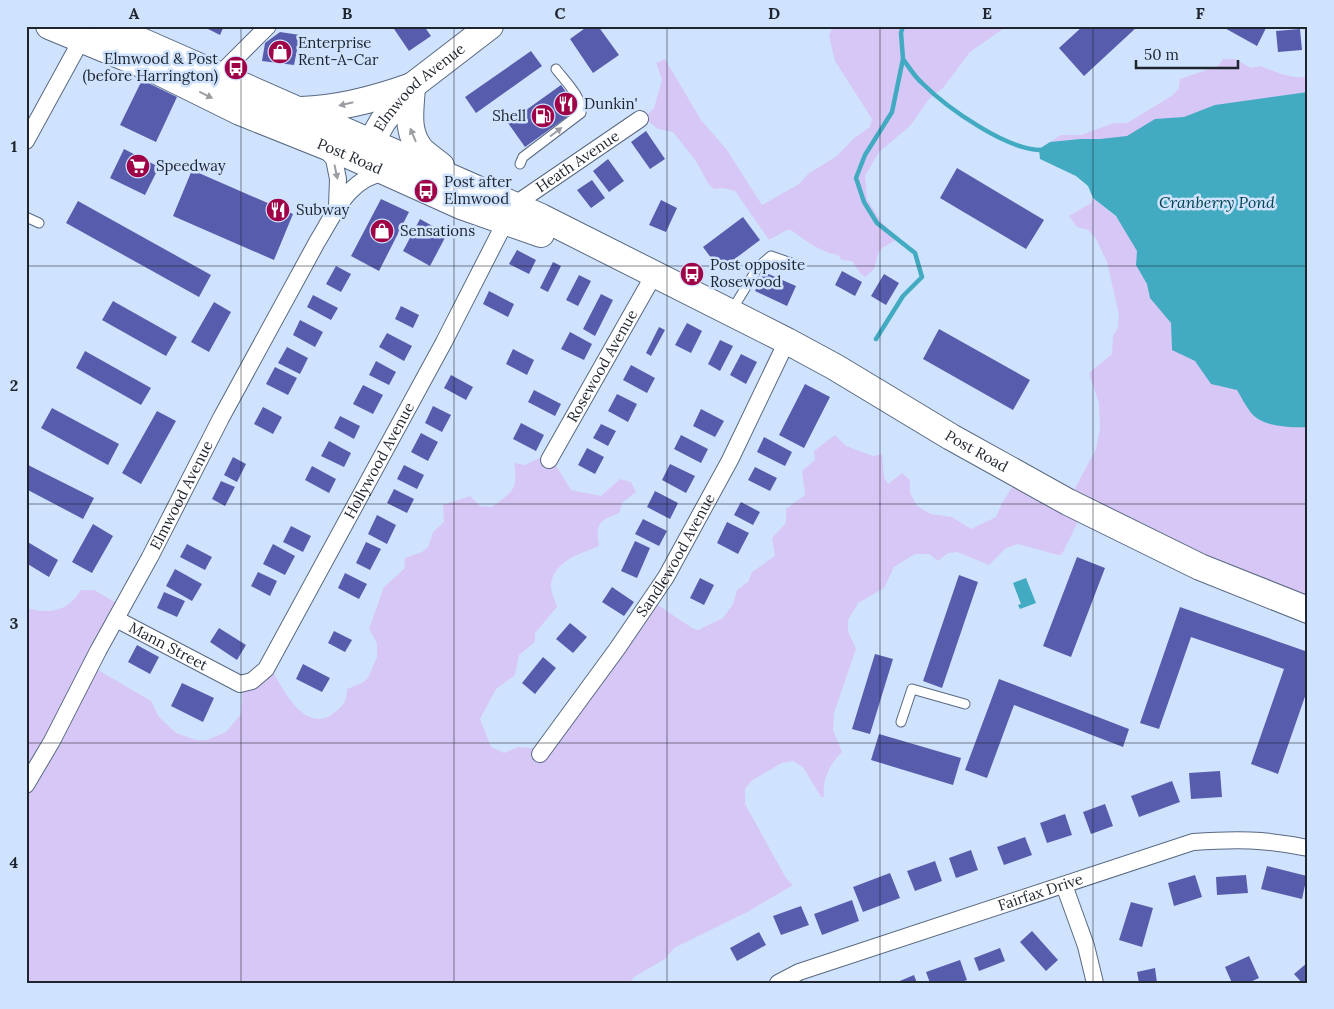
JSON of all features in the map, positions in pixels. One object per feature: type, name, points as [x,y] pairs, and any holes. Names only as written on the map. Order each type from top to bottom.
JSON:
[{"type":"main road","name":"Post Road","points":[[49,26],[85,33],[242,113],[318,143],[366,151],[459,181],[510,213],[655,273],[787,341],[1059,498],[1200,567],[1308,610]]},
{"type":"main road","name":"Post Road","points":[[107,26],[297,110],[366,151],[386,172],[461,206],[510,213]]},
{"type":"main road","name":"Elmwood Avenue","points":[[366,151],[383,121],[412,86],[490,26]]},
{"type":"main road","points":[[297,110],[320,110],[386,95],[412,86],[409,125],[413,138],[422,151],[459,181]]},
{"type":"street","points":[[218,76],[268,26]]},
{"type":"street","points":[[26,141],[85,33]]},
{"type":"street","name":"Heath Avenue","points":[[510,213],[640,119]]},
{"type":"street","name":"Elmwood Avenue","points":[[318,143],[334,160],[338,179],[337,206]]},
{"type":"street","name":"Elmwood Avenue","points":[[26,785],[52,741],[98,651],[150,557],[220,418],[337,206],[353,187],[372,174],[386,172]]},
{"type":"street","name":"Hollywood Avenue","points":[[220,672],[240,684],[252,682],[266,669],[444,342],[510,213]]},
{"type":"street","name":"Rosewood Avenue","points":[[548,460],[655,273]]},
{"type":"street","name":"Sandlewood Avenue","points":[[540,754],[618,649],[666,577],[730,460],[787,341]]},
{"type":"street","name":"Mann Street","points":[[116,619],[220,672]]},
{"type":"street","name":"Fairfax Drive","points":[[778,983],[799,972],[1193,842],[1257,839],[1308,848]]},
{"type":"street","points":[[1064,884],[1086,946],[1095,983]]},
{"type":"lane","points":[[520,164],[524,157],[581,112],[582,106],[556,69]]},
{"type":"lane","points":[[26,217],[39,224]]},
{"type":"lane","points":[[730,312],[758,267],[772,256],[794,264]]},
{"type":"lane","points":[[901,722],[912,689],[965,704]]},
{"type":"shaded area","points":[[833,26],[1007,26],[970,52],[943,88],[929,99],[910,126],[879,152],[865,176],[867,199],[882,223],[899,238],[882,248],[878,254],[874,269],[865,277],[852,261],[842,260],[838,255],[820,249],[791,230],[787,230],[769,240],[735,191],[723,188],[714,189],[709,185],[696,161],[673,132],[658,129],[644,118],[654,108],[662,80],[656,63],[665,59],[701,120],[727,150],[762,205],[799,184],[808,174],[837,156],[853,139],[870,127],[872,119],[835,61],[829,36]]},
{"type":"shaded area","points":[[1223,59],[1235,59],[1251,68],[1260,66],[1290,76],[1308,77],[1308,92],[1120,140],[1080,139],[1050,142],[1061,135],[1081,135],[1114,123],[1127,123],[1173,95],[1179,88],[1180,79],[1218,66]]},
{"type":"shaded area","points":[[1093,198],[1115,216],[1308,411],[1308,610],[1083,512],[1062,554],[1058,555],[1018,544],[1006,548],[989,565],[957,552],[948,553],[938,561],[929,554],[915,554],[894,567],[884,588],[858,603],[848,620],[848,631],[856,649],[834,713],[833,730],[842,752],[828,772],[824,784],[824,797],[821,797],[803,767],[793,761],[782,763],[751,781],[745,789],[745,804],[786,878],[793,885],[747,912],[674,948],[665,959],[634,977],[630,983],[26,983],[26,607],[42,611],[60,609],[71,602],[81,590],[94,590],[122,606],[93,667],[151,701],[159,717],[176,733],[197,740],[207,740],[226,732],[241,714],[244,676],[269,665],[291,701],[299,709],[307,716],[316,719],[326,718],[343,705],[347,689],[362,683],[368,678],[377,657],[377,643],[369,629],[384,587],[404,569],[405,558],[422,552],[428,547],[433,532],[444,522],[443,505],[470,496],[480,506],[492,507],[505,498],[515,485],[514,463],[525,465],[552,452],[555,464],[571,490],[601,496],[620,479],[631,482],[636,492],[623,502],[619,513],[607,518],[600,524],[598,528],[599,546],[569,559],[553,576],[551,586],[557,607],[535,633],[535,642],[519,655],[515,675],[496,689],[480,719],[491,747],[504,753],[518,747],[544,749],[652,601],[692,628],[698,630],[723,618],[733,604],[737,590],[748,582],[752,572],[775,556],[772,538],[786,523],[786,509],[805,495],[802,471],[815,460],[814,451],[835,435],[846,446],[873,456],[882,454],[884,477],[888,484],[902,473],[910,480],[910,493],[917,506],[931,514],[952,517],[971,529],[996,517],[1002,503],[1020,475],[1068,501],[1096,449],[1100,428],[1099,403],[1089,373],[1112,354],[1113,336],[1118,328],[1119,315],[1107,262],[1095,237],[1088,230],[1077,227],[1069,216],[1091,203]]},
{"type":"water","name":"Cranberry Pond","points":[[1308,92],[1308,427],[1295,427],[1272,425],[1259,420],[1249,410],[1237,390],[1211,384],[1195,361],[1172,350],[1171,323],[1150,298],[1147,284],[1136,265],[1137,251],[1116,216],[1093,198],[1088,186],[1076,176],[1040,159],[1039,149],[1050,142],[1127,136],[1155,119],[1184,117],[1215,105]]},
{"type":"water","points":[[1026,578],[1036,603],[1020,609],[1018,605],[1021,604],[1013,583]]},
{"type":"building","points":[[202,26],[224,26],[220,35]]},
{"type":"building","points":[[392,26],[424,26],[431,36],[409,51]]},
{"type":"building","points":[[588,26],[598,26],[619,55],[593,73],[570,39]]},
{"type":"building","points":[[1083,26],[1138,26],[1084,76],[1059,48]]},
{"type":"building","points":[[1221,26],[1262,26],[1266,28],[1257,46]]},
{"type":"building","points":[[1300,29],[1302,50],[1278,52],[1276,31]]},
{"type":"building","name":"Enterprise Rent-A-Car","points":[[280,32],[300,35],[294,65],[262,61],[265,43]]},
{"type":"building","points":[[531,51],[542,66],[476,113],[465,97]]},
{"type":"building","points":[[142,80],[177,97],[156,142],[120,125]]},
{"type":"building","name":"Shell","points":[[561,85],[578,109],[525,147],[508,123]]},
{"type":"building","points":[[646,131],[665,159],[650,169],[631,142]]},
{"type":"building","points":[[124,149],[159,167],[145,195],[110,178]]},
{"type":"building","points":[[608,159],[624,181],[609,192],[593,171]]},
{"type":"building","points":[[957,168],[1044,220],[1026,249],[940,198]]},
{"type":"building","points":[[192,170],[293,214],[274,260],[173,216]]},
{"type":"building","points":[[592,180],[605,198],[591,208],[577,190]]},
{"type":"building","name":"Sensations","points":[[381,199],[409,212],[379,271],[351,256]]},
{"type":"building","points":[[661,200],[677,208],[666,232],[649,225]]},
{"type":"building","points":[[78,201],[211,275],[199,297],[66,223]]},
{"type":"building","points":[[743,217],[760,240],[720,270],[703,247]]},
{"type":"building","points":[[420,219],[447,234],[430,266],[403,251]]},
{"type":"building","points":[[517,250],[536,260],[529,274],[509,264]]},
{"type":"building","points":[[553,262],[561,266],[548,292],[540,288]]},
{"type":"building","points":[[336,266],[351,274],[341,292],[326,284]]},
{"type":"building","points":[[842,271],[862,282],[855,296],[835,285]]},
{"type":"building","points":[[764,272],[796,286],[787,306],[755,291]]},
{"type":"building","points":[[884,274],[899,283],[886,305],[871,296]]},
{"type":"building","points":[[579,275],[591,281],[578,306],[566,300]]},
{"type":"building","points":[[489,291],[514,304],[508,317],[483,304]]},
{"type":"building","points":[[601,294],[613,300],[595,336],[583,329]]},
{"type":"building","points":[[313,295],[338,308],[331,320],[307,307]]},
{"type":"building","points":[[113,301],[177,337],[166,356],[102,320]]},
{"type":"building","points":[[214,302],[231,312],[209,352],[191,342]]},
{"type":"building","points":[[401,306],[419,315],[413,328],[395,319]]},
{"type":"building","points":[[300,320],[323,332],[315,347],[293,335]]},
{"type":"building","points":[[687,323],[702,331],[691,353],[675,345]]},
{"type":"building","points":[[659,327],[665,330],[651,356],[646,353]]},
{"type":"building","points":[[939,329],[1030,380],[1013,410],[923,359]]},
{"type":"building","points":[[570,332],[592,344],[584,360],[561,349]]},
{"type":"building","points":[[387,333],[412,346],[404,361],[379,347]]},
{"type":"building","points":[[720,340],[733,346],[720,371],[708,364]]},
{"type":"building","points":[[287,347],[308,358],[300,374],[278,363]]},
{"type":"building","points":[[513,349],[534,360],[527,375],[506,364]]},
{"type":"building","points":[[85,351],[151,388],[141,405],[76,368]]},
{"type":"building","points":[[741,354],[757,362],[746,384],[730,375]]},
{"type":"building","points":[[376,361],[396,372],[389,385],[369,375]]},
{"type":"building","points":[[631,365],[655,378],[647,393],[623,380]]},
{"type":"building","points":[[275,367],[297,378],[288,395],[266,384]]},
{"type":"building","points":[[451,375],[473,387],[466,400],[444,388]]},
{"type":"building","points":[[805,384],[830,397],[804,448],[779,435]]},
{"type":"building","points":[[363,385],[383,395],[373,414],[353,404]]},
{"type":"building","points":[[534,390],[561,404],[555,416],[528,402]]},
{"type":"building","points":[[617,394],[637,404],[628,422],[608,411]]},
{"type":"building","points":[[433,406],[451,415],[442,432],[425,423]]},
{"type":"building","points":[[263,407],[282,417],[273,434],[254,424]]},
{"type":"building","points":[[52,408],[119,444],[108,465],[41,428]]},
{"type":"building","points":[[701,409],[724,421],[715,437],[693,426]]},
{"type":"building","points":[[157,411],[176,421],[141,484],[122,473]]},
{"type":"building","points":[[340,416],[360,426],[354,439],[334,428]]},
{"type":"building","points":[[521,423],[544,435],[536,451],[513,439]]},
{"type":"building","points":[[601,424],[616,431],[608,446],[593,438]]},
{"type":"building","points":[[421,433],[438,442],[428,461],[411,452]]},
{"type":"building","points":[[681,435],[708,449],[701,463],[674,449]]},
{"type":"building","points":[[764,437],[792,452],[785,466],[757,452]]},
{"type":"building","points":[[329,441],[351,453],[344,467],[321,456]]},
{"type":"building","points":[[587,448],[604,457],[595,474],[578,465]]},
{"type":"building","points":[[233,457],[246,464],[237,482],[224,475]]},
{"type":"building","points":[[26,464],[94,498],[83,519],[26,489]]},
{"type":"building","points":[[670,464],[695,476],[686,493],[662,480]]},
{"type":"building","points":[[404,465],[424,475],[417,489],[397,479]]},
{"type":"building","points":[[312,466],[336,479],[329,493],[305,480]]},
{"type":"building","points":[[755,467],[777,478],[770,491],[748,480]]},
{"type":"building","points":[[221,481],[235,487],[225,506],[212,499]]},
{"type":"building","points":[[394,489],[414,499],[407,513],[387,503]]},
{"type":"building","points":[[655,491],[678,503],[670,519],[647,507]]},
{"type":"building","points":[[741,502],[760,512],[753,525],[734,515]]},
{"type":"building","points":[[377,515],[396,525],[387,544],[368,534]]},
{"type":"building","points":[[643,519],[667,531],[659,546],[635,534]]},
{"type":"building","points":[[727,522],[749,533],[738,554],[717,543]]},
{"type":"building","points":[[93,524],[113,536],[92,573],[72,562]]},
{"type":"building","points":[[291,526],[311,536],[303,552],[283,542]]},
{"type":"building","points":[[26,541],[58,560],[49,577],[26,563]]},
{"type":"building","points":[[635,541],[650,548],[637,578],[621,571]]},
{"type":"building","points":[[366,542],[381,549],[370,570],[356,563]]},
{"type":"building","points":[[187,544],[212,557],[205,570],[180,557]]},
{"type":"building","points":[[273,544],[295,556],[285,575],[263,564]]},
{"type":"building","points":[[1077,557],[1105,568],[1071,657],[1043,646]]},
{"type":"building","points":[[175,569],[202,584],[192,601],[166,586]]},
{"type":"building","points":[[258,572],[277,581],[270,596],[251,586]]},
{"type":"building","points":[[345,573],[367,584],[359,599],[338,588]]},
{"type":"building","points":[[959,575],[978,582],[942,688],[923,681]]},
{"type":"building","points":[[700,578],[714,585],[704,605],[690,598]]},
{"type":"building","points":[[612,587],[634,602],[624,616],[602,602]]},
{"type":"building","points":[[164,592],[185,601],[177,617],[157,608]]},
{"type":"building","points":[[1180,607],[1308,652],[1308,688],[1278,774],[1251,764],[1284,669],[1191,637],[1159,729],[1140,723]]},
{"type":"building","points":[[570,623],[587,637],[573,653],[556,639]]},
{"type":"building","points":[[219,628],[246,645],[237,660],[210,642]]},
{"type":"building","points":[[334,631],[352,640],[345,652],[328,643]]},
{"type":"building","points":[[137,645],[159,657],[150,674],[128,662]]},
{"type":"building","points":[[875,654],[893,659],[870,734],[852,729]]},
{"type":"building","points":[[543,657],[556,668],[535,694],[522,683]]},
{"type":"building","points":[[303,664],[330,678],[322,692],[296,679]]},
{"type":"building","points":[[999,679],[1129,729],[1123,747],[1014,705],[987,778],[965,770]]},
{"type":"building","points":[[182,683],[214,698],[203,722],[171,706]]},
{"type":"building","points":[[879,734],[961,758],[953,785],[871,760]]},
{"type":"building","points":[[1220,771],[1222,797],[1191,799],[1189,773]]},
{"type":"building","points":[[1172,781],[1180,802],[1139,817],[1131,796]]},
{"type":"building","points":[[1105,804],[1113,826],[1091,834],[1083,812]]},
{"type":"building","points":[[1065,814],[1072,835],[1047,843],[1040,823]]},
{"type":"building","points":[[1025,837],[1032,855],[1004,865],[997,847]]},
{"type":"building","points":[[971,850],[978,870],[956,878],[949,858]]},
{"type":"building","points":[[935,861],[942,881],[915,891],[907,871]]},
{"type":"building","points":[[1267,866],[1307,876],[1302,899],[1261,889]]},
{"type":"building","points":[[890,873],[900,898],[863,912],[853,887]]},
{"type":"building","points":[[1195,875],[1202,897],[1174,906],[1168,883]]},
{"type":"building","points":[[1246,875],[1248,893],[1217,895],[1216,877]]},
{"type":"building","points":[[852,900],[859,921],[822,935],[814,914]]},
{"type":"building","points":[[1131,902],[1153,908],[1142,947],[1119,940]]},
{"type":"building","points":[[801,906],[809,925],[781,935],[773,916]]},
{"type":"building","points":[[1032,931],[1058,960],[1046,971],[1020,942]]},
{"type":"building","points":[[759,932],[766,945],[737,961],[730,948]]},
{"type":"building","points":[[1000,948],[1005,961],[979,971],[974,958]]},
{"type":"building","points":[[1249,956],[1259,978],[1248,983],[1232,983],[1225,967]]},
{"type":"building","points":[[960,960],[967,980],[959,983],[930,983],[926,972]]},
{"type":"building","points":[[1307,963],[1308,983],[1302,983],[1294,974]]},
{"type":"building","points":[[1155,968],[1157,983],[1139,983],[1137,972]]},
{"type":"building","points":[[914,975],[917,983],[895,983]]},
{"type":"waterway","points":[[876,339],[903,296],[922,277],[915,253],[877,223],[864,202],[856,178],[865,155],[892,112],[903,59],[901,33],[903,26]]},
{"type":"waterway","points":[[903,59],[916,77],[933,93],[979,127],[1014,144],[1030,149],[1044,150]]},
{"type":"place","name":"Enterprise Rent-A-Car","points":[[280,52]]},
{"type":"place","name":"Elmwood & Post (before Harrington)","points":[[236,68]]},
{"type":"place","name":"Dunkin'","points":[[566,104]]},
{"type":"place","name":"Shell","points":[[543,116]]},
{"type":"place","name":"Speedway","points":[[138,166]]},
{"type":"place","name":"Post after Elmwood","points":[[426,191]]},
{"type":"place","name":"Subway","points":[[278,210]]},
{"type":"place","name":"Sensations","points":[[382,231]]},
{"type":"place","name":"Post opposite Rosewood","points":[[692,274]]}]
